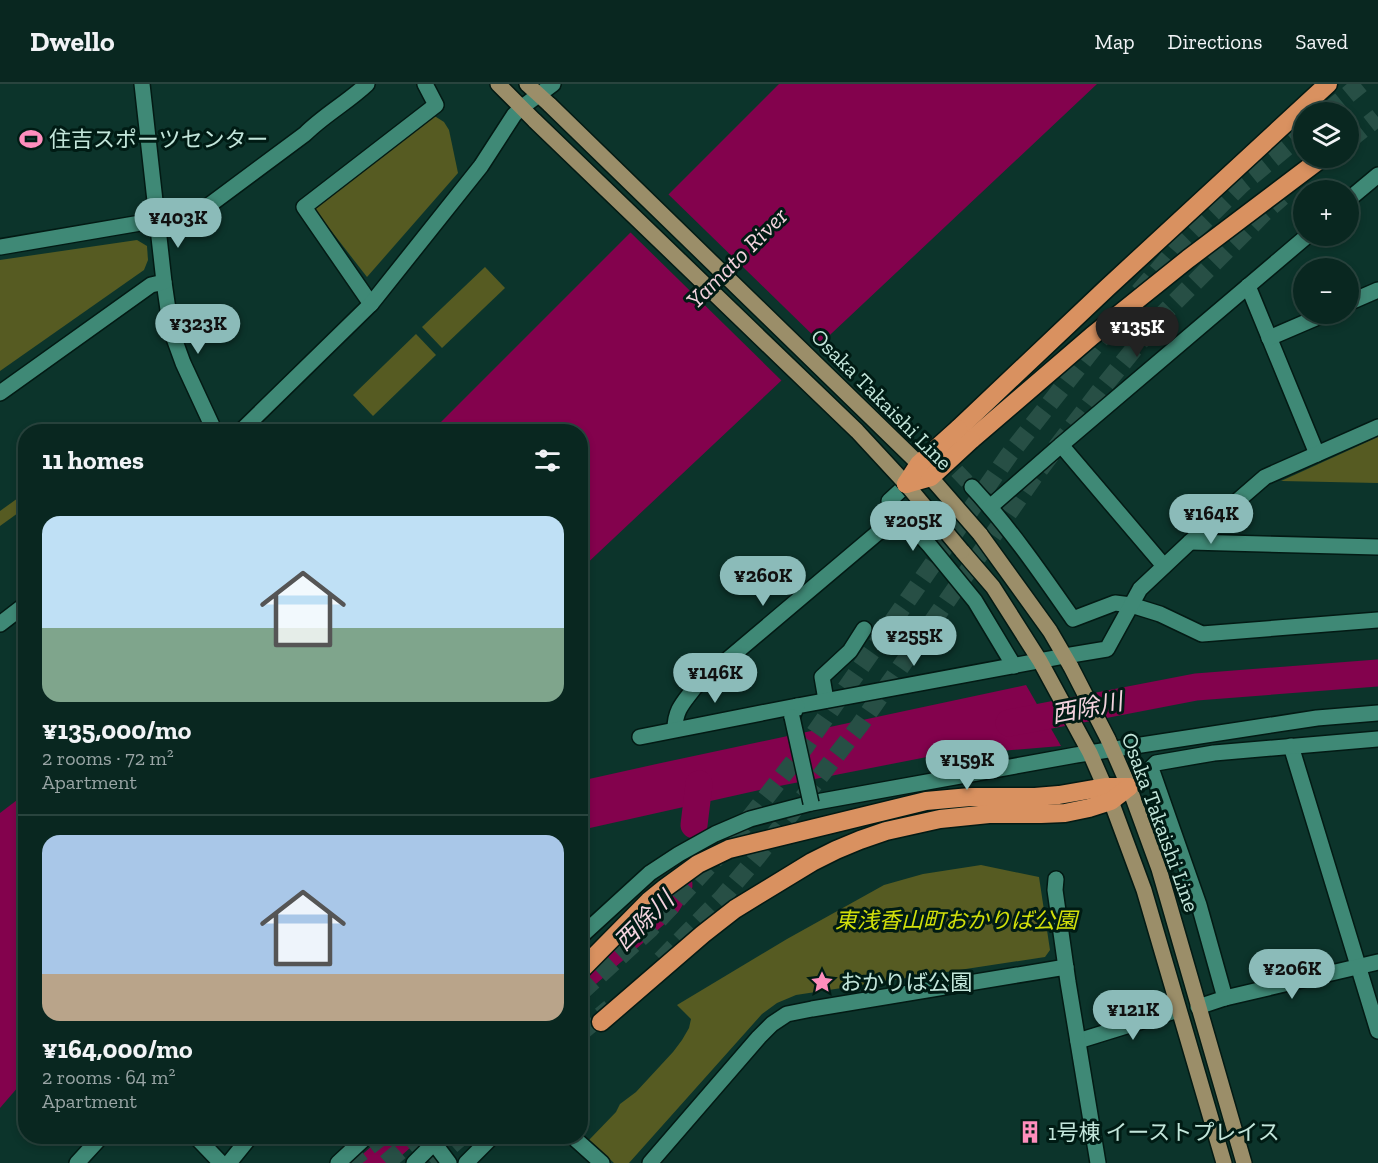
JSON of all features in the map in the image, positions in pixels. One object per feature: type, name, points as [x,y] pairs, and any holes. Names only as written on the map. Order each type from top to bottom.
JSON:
[{"type":"highway","points":[[906,484],[965,434],[1107,288],[1328,84]]},
{"type":"highway","points":[[965,434],[1308,168]]},
{"type":"highway","points":[[588,962],[665,888],[698,864],[729,849],[926,801],[970,797],[1108,794],[1129,787]]},
{"type":"highway","points":[[601,1022],[735,909],[836,850],[886,831],[940,819],[981,814],[1065,813],[1089,808],[1108,794]]},
{"type":"main road","name":"Osaka Takaishi Line","points":[[527,84],[925,470],[980,534],[1050,631],[1111,744],[1159,869],[1244,1163]]},
{"type":"main road","name":"Osaka Takaishi Line","points":[[502,88],[857,431],[906,484],[993,587],[1043,666],[1088,748],[1108,794],[1144,890],[1224,1163]]},
{"type":"street","points":[[142,84],[171,330],[183,363],[211,424]]},
{"type":"street","points":[[0,247],[158,220],[188,221],[305,134],[367,84]]},
{"type":"street","points":[[371,304],[304,207],[436,105],[425,84]]},
{"type":"street","points":[[248,424],[371,304],[481,166],[514,115],[521,108],[544,100],[553,84]]},
{"type":"street","points":[[1359,191],[1378,175]]},
{"type":"street","points":[[990,507],[1295,246]]},
{"type":"street","points":[[0,393],[151,285],[164,282]]},
{"type":"street","points":[[1248,286],[1317,454]]},
{"type":"street","points":[[1359,298],[1378,290]]},
{"type":"street","points":[[1269,338],[1302,324]]},
{"type":"street","points":[[640,737],[675,729],[795,711],[826,700],[1014,666],[1043,666],[1107,649],[1140,589],[1265,477],[1378,427]]},
{"type":"street","points":[[1061,445],[1164,566]]},
{"type":"street","points":[[941,454],[889,501],[975,601],[1014,666]]},
{"type":"street","points":[[972,487],[1022,546],[1073,619],[1115,603],[1131,605],[1160,614],[1203,634],[1378,620]]},
{"type":"street","points":[[675,729],[675,718],[679,709],[695,687],[901,513]]},
{"type":"street","points":[[1190,542],[1378,547]]},
{"type":"street","points":[[0,624],[18,610]]},
{"type":"street","points":[[826,700],[822,677],[850,651],[864,630]]},
{"type":"street","points":[[795,711],[811,803]]},
{"type":"street","points":[[588,930],[650,873],[715,834],[750,819],[811,803],[1111,744],[1317,718],[1378,713]]},
{"type":"street","points":[[1225,998],[1199,905],[1151,768],[1156,763],[1214,753],[1378,739]]},
{"type":"street","points":[[1291,746],[1378,1031]]},
{"type":"street","points":[[1056,879],[1055,890],[1066,967],[1098,1163]]},
{"type":"street","points":[[1198,1007],[1225,998],[1378,962]]},
{"type":"street","points":[[650,1163],[759,1037],[787,1014],[1066,967]]},
{"type":"street","points":[[1078,1041],[1178,1010]]},
{"type":"street","points":[[86,1160],[96,1144]]},
{"type":"street","points":[[203,1144],[221,1163]]},
{"type":"street","points":[[229,1163],[244,1144]]},
{"type":"street","points":[[338,1163],[358,1144]]},
{"type":"street","points":[[414,1163],[433,1144]]},
{"type":"street","points":[[435,1144],[449,1163]]},
{"type":"street","points":[[465,1163],[485,1144]]},
{"type":"street","points":[[581,1144],[602,1163]]},
{"type":"green space","points":[[433,115],[444,122],[449,130],[458,173],[367,277],[315,210],[318,204]]},
{"type":"green space","points":[[137,240],[147,246],[148,260],[144,270],[0,371],[0,260]]},
{"type":"green space","points":[[485,267],[505,288],[442,348],[422,327]]},
{"type":"green space","points":[[416,334],[436,355],[373,416],[353,395]]},
{"type":"green space","points":[[1378,437],[1378,483],[1281,481]]},
{"type":"green space","points":[[18,498],[18,513],[0,526],[0,511]]},
{"type":"green space","name":"東浅香山町おかりば公園","points":[[981,865],[1039,877],[1050,950],[1045,957],[796,995],[777,1003],[762,1014],[629,1163],[614,1163],[589,1140],[616,1112],[620,1104],[636,1092],[682,1040],[691,1019],[677,1005],[787,939],[884,885],[923,874]]},
{"type":"water","name":"Yamato River","points":[[779,84],[1097,84],[588,562],[588,424],[439,424]]},
{"type":"water","points":[[1026,685],[1061,746],[927,757],[764,789],[588,828],[588,779]]},
{"type":"water","points":[[18,799],[18,1087],[0,1108],[0,813]]},
{"type":"pier","points":[[667,193],[823,345],[783,382],[629,231]]},
{"type":"waterway","name":"西除川","points":[[1009,723],[1196,687],[1378,673]]},
{"type":"waterway","name":"西除川","points":[[694,825],[699,784]]},
{"type":"waterway","name":"西除川","points":[[588,973],[668,903],[679,885]]},
{"type":"waterway","name":"西除川","points":[[373,1163],[394,1144]]},
{"type":"tunnel","points":[[1339,102],[1361,84]]},
{"type":"tunnel","points":[[1359,132],[1378,117]]},
{"type":"tunnel","points":[[1139,292],[1178,247],[1242,184],[1293,142]]},
{"type":"tunnel","points":[[661,960],[722,898],[757,857],[860,725],[1033,478],[1160,317],[1282,197]]},
{"type":"tunnel","points":[[588,986],[650,929],[731,842],[805,747],[1009,455],[1110,327]]},
{"type":"tunnel","points":[[941,454],[972,487]]},
{"type":"tunnel","points":[[588,1026],[610,1008]]},
{"type":"tunnel","points":[[348,1163],[372,1144]]},
{"type":"tunnel","points":[[386,1163],[408,1144]]},
{"type":"tunnel","points":[[431,1163],[453,1144]]},
{"type":"place","name":"住吉スポーツセンター","points":[[31,139]]},
{"type":"place","name":"おかりば公園","points":[[822,982]]},
{"type":"place","name":"1号棟 イーストプレイス","points":[[1030,1132]]}]
